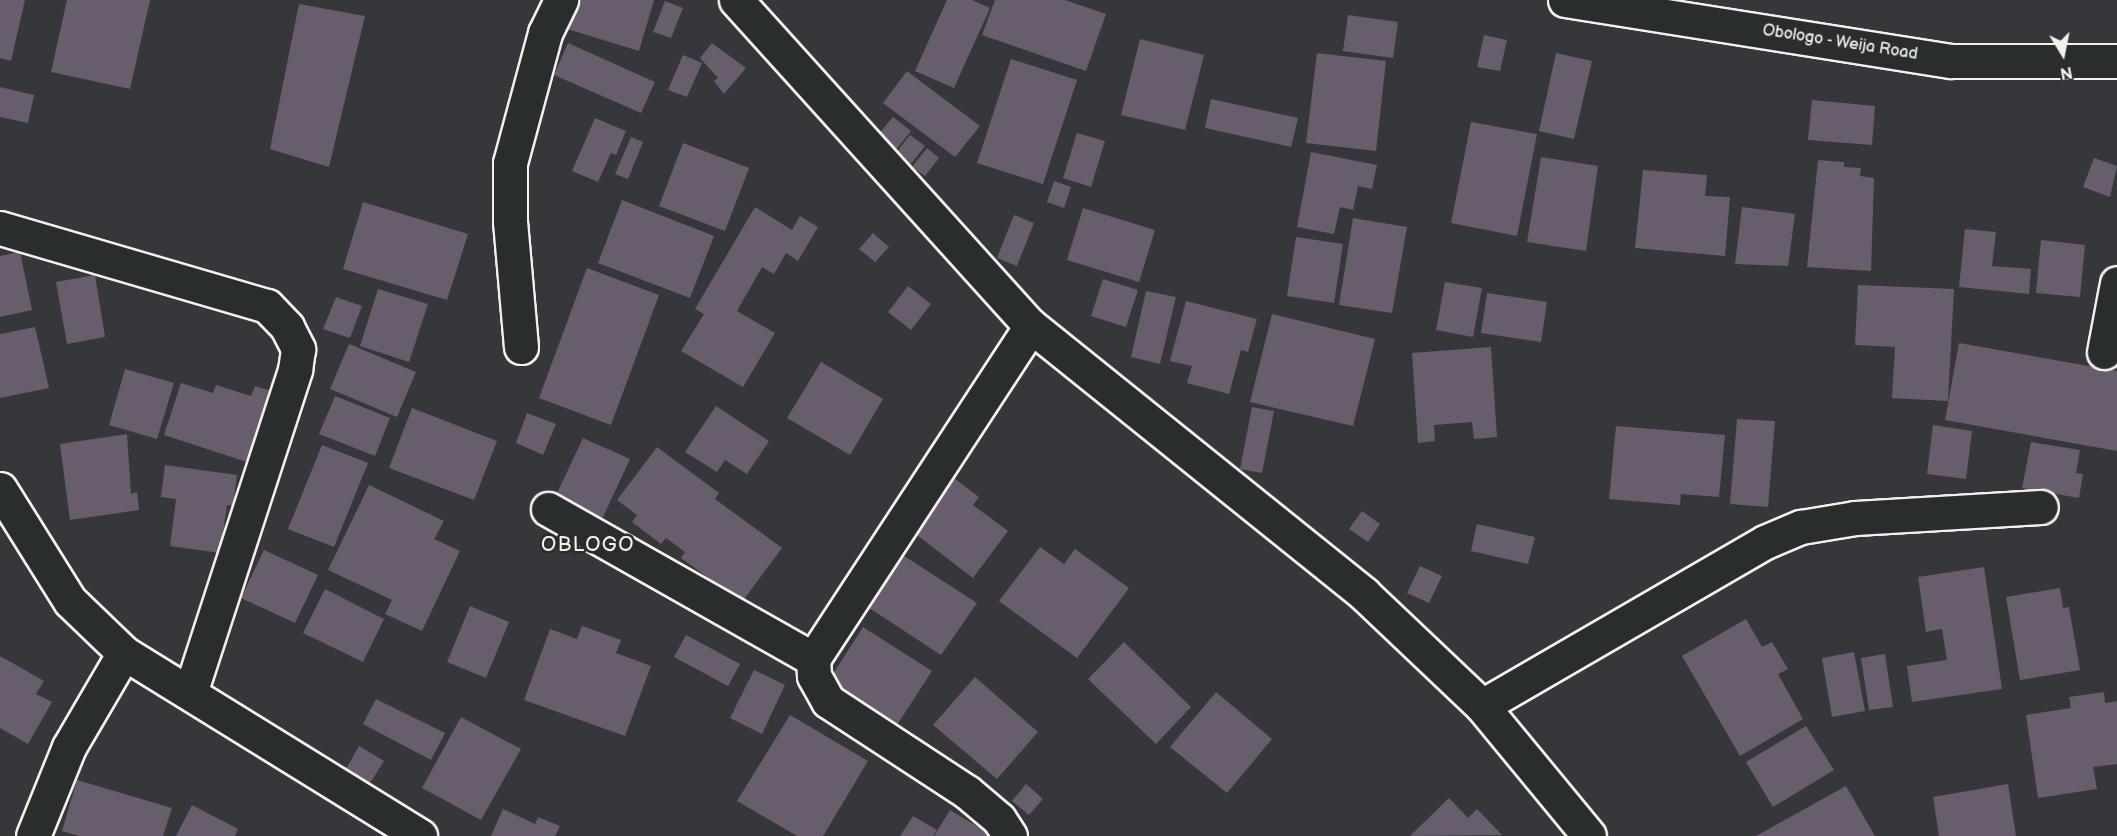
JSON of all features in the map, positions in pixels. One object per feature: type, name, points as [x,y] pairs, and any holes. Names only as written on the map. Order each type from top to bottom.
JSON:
[{"type":"street","points":[[521,347],[510,221],[510,163],[545,33],[561,0]]},
{"type":"street","points":[[736,0],[1031,326],[1365,594],[1482,706],[1589,836]]},
{"type":"street","name":"Obologo - Weija Road","points":[[1565,0],[1951,61],[2117,61]]},
{"type":"street","points":[[0,228],[267,306],[287,327],[297,350],[295,370],[190,691]]},
{"type":"street","points":[[2104,352],[2117,283]]},
{"type":"street","points":[[1010,836],[999,819],[967,792],[828,701],[813,676],[813,659],[1031,326]]},
{"type":"street","points":[[0,489],[70,601],[124,653],[190,691],[420,836]]},
{"type":"street","points":[[1482,706],[1765,542],[1801,527],[1855,518],[2041,507]]},
{"type":"street","points":[[548,510],[813,659]]},
{"type":"street","points":[[33,836],[69,747],[124,653]]},
{"type":"building","points":[[0,0],[25,0],[11,61],[0,58]]},
{"type":"building","points":[[67,0],[150,0],[130,89],[51,72]]},
{"type":"building","points":[[569,0],[654,0],[639,51],[561,27]]},
{"type":"building","points":[[947,0],[972,0],[990,8],[954,88],[915,71]]},
{"type":"building","points":[[995,0],[1065,0],[1106,14],[1086,71],[982,35]]},
{"type":"building","points":[[665,1],[683,8],[671,38],[653,32]]},
{"type":"building","points":[[299,4],[365,16],[329,167],[270,149]]},
{"type":"building","points":[[1348,15],[1398,22],[1393,58],[1343,51]]},
{"type":"building","points":[[1484,35],[1507,40],[1500,71],[1477,67]]},
{"type":"building","points":[[1140,39],[1204,55],[1185,130],[1121,115]]},
{"type":"building","points":[[568,43],[655,82],[641,113],[554,75]]},
{"type":"building","points":[[712,43],[746,68],[724,94],[714,81],[718,78],[700,58]]},
{"type":"building","points":[[1317,53],[1386,61],[1376,151],[1306,143]]},
{"type":"building","points":[[1556,53],[1592,61],[1574,139],[1539,131]]},
{"type":"building","points":[[683,55],[702,63],[687,97],[668,90]]},
{"type":"building","points":[[1011,59],[1077,80],[1043,184],[977,163]]},
{"type":"building","points":[[907,71],[980,126],[955,157],[883,103]]},
{"type":"building","points":[[0,87],[34,95],[28,123],[0,117]]},
{"type":"building","points":[[1211,99],[1298,118],[1291,147],[1205,128]]},
{"type":"building","points":[[1812,100],[1875,106],[1872,145],[1808,140]]},
{"type":"building","points":[[893,117],[911,131],[894,152],[876,137]]},
{"type":"building","points":[[595,118],[626,131],[616,155],[611,153],[598,182],[572,171]]},
{"type":"building","points":[[1471,122],[1537,134],[1517,236],[1451,223]]},
{"type":"building","points":[[1077,133],[1105,141],[1091,187],[1063,178]]},
{"type":"building","points":[[910,135],[925,146],[910,165],[895,154]]},
{"type":"building","points":[[631,137],[643,142],[628,179],[615,174]]},
{"type":"building","points":[[683,143],[749,168],[725,231],[659,206]]},
{"type":"building","points":[[927,148],[939,158],[925,176],[912,167]]},
{"type":"building","points":[[1311,152],[1377,165],[1372,189],[1358,186],[1353,210],[1340,207],[1334,234],[1297,227]]},
{"type":"building","points":[[1541,157],[1598,166],[1586,251],[1527,242]]},
{"type":"building","points":[[2094,158],[2117,166],[2110,197],[2083,187]]},
{"type":"building","points":[[1818,160],[1844,162],[1844,167],[1861,168],[1860,176],[1874,178],[1871,271],[1807,267]]},
{"type":"building","points":[[1643,170],[1707,175],[1705,196],[1730,197],[1725,256],[1635,248]]},
{"type":"building","points":[[1054,181],[1071,187],[1064,208],[1047,202]]},
{"type":"building","points":[[622,200],[714,236],[690,298],[598,263]]},
{"type":"building","points":[[363,202],[468,234],[447,300],[343,269]]},
{"type":"building","points":[[755,207],[792,230],[800,216],[818,227],[798,261],[786,253],[774,274],[762,267],[737,311],[775,333],[743,387],[681,351],[704,314],[695,309]]},
{"type":"building","points":[[1742,207],[1795,214],[1788,266],[1735,264]]},
{"type":"building","points":[[1083,208],[1155,230],[1139,282],[1067,260]]},
{"type":"building","points":[[1014,215],[1034,223],[1017,266],[997,258]]},
{"type":"building","points":[[1353,218],[1407,227],[1392,313],[1339,305]]},
{"type":"building","points":[[1965,229],[1996,232],[1992,266],[2031,269],[2029,294],[1959,287]]},
{"type":"building","points":[[873,233],[889,247],[875,262],[859,249]]},
{"type":"building","points":[[1296,237],[1343,244],[1334,303],[1287,296]]},
{"type":"building","points":[[2041,240],[2085,245],[2080,297],[2036,293]]},
{"type":"building","points":[[20,252],[32,310],[0,317],[0,256]]},
{"type":"building","points":[[587,268],[659,295],[611,425],[539,398]]},
{"type":"building","points":[[95,275],[105,337],[67,344],[56,282]]},
{"type":"building","points":[[1103,279],[1138,290],[1126,327],[1091,316]]},
{"type":"building","points":[[1445,282],[1482,288],[1473,337],[1436,330]]},
{"type":"building","points":[[1858,285],[1954,289],[1948,401],[1892,398],[1895,347],[1855,345]]},
{"type":"building","points":[[908,286],[931,304],[911,330],[888,312]]},
{"type":"building","points":[[378,289],[428,304],[409,362],[360,346]]},
{"type":"building","points":[[1146,291],[1176,297],[1160,364],[1131,357]]},
{"type":"building","points":[[1487,293],[1547,302],[1541,342],[1481,333]]},
{"type":"building","points":[[336,297],[362,306],[350,338],[323,329]]},
{"type":"building","points":[[1186,301],[1257,319],[1248,352],[1241,350],[1229,394],[1187,383],[1192,366],[1170,361]]},
{"type":"building","points":[[1272,314],[1375,339],[1353,426],[1250,402]]},
{"type":"building","points":[[35,327],[49,388],[0,398],[0,334]]},
{"type":"building","points":[[1959,343],[2117,371],[2117,451],[1945,420]]},
{"type":"building","points":[[349,344],[416,372],[397,417],[330,389]]},
{"type":"building","points":[[1491,347],[1497,437],[1474,439],[1472,422],[1434,425],[1435,441],[1418,443],[1412,353]]},
{"type":"building","points":[[821,362],[883,399],[850,455],[787,418]]},
{"type":"building","points":[[125,369],[174,383],[157,439],[109,425]]},
{"type":"building","points":[[181,383],[213,393],[216,385],[251,396],[255,386],[281,394],[256,465],[164,435]]},
{"type":"building","points":[[335,396],[390,418],[375,456],[319,434]]},
{"type":"building","points":[[716,406],[769,441],[747,474],[725,460],[717,472],[685,452]]},
{"type":"building","points":[[1252,407],[1274,411],[1262,473],[1240,469]]},
{"type":"building","points":[[412,408],[497,441],[474,500],[389,468]]},
{"type":"building","points":[[527,413],[556,424],[543,455],[516,443]]},
{"type":"building","points":[[1737,419],[1775,421],[1768,507],[1730,504]]},
{"type":"building","points":[[1933,425],[1972,431],[1966,479],[1927,474]]},
{"type":"building","points":[[1616,426],[1725,435],[1719,497],[1681,494],[1680,505],[1609,499]]},
{"type":"building","points":[[127,434],[131,494],[137,492],[139,510],[70,520],[60,444]]},
{"type":"building","points":[[583,438],[630,459],[597,530],[550,508]]},
{"type":"building","points":[[2031,442],[2080,450],[2076,473],[2083,474],[2079,498],[2022,488]]},
{"type":"building","points":[[322,445],[368,463],[334,547],[288,529]]},
{"type":"building","points":[[657,447],[719,493],[715,499],[782,548],[742,602],[681,558],[685,552],[666,538],[661,544],[632,522],[637,515],[617,500]]},
{"type":"building","points":[[165,465],[237,475],[233,506],[227,505],[220,553],[170,546],[176,499],[161,497]]},
{"type":"building","points":[[950,475],[979,497],[973,505],[1008,531],[973,578],[909,529]]},
{"type":"building","points":[[369,485],[444,521],[434,539],[460,551],[422,631],[385,614],[392,600],[328,570]]},
{"type":"building","points":[[1362,511],[1380,524],[1368,542],[1349,529]]},
{"type":"building","points":[[1477,524],[1535,537],[1528,564],[1471,551]]},
{"type":"building","points":[[1040,547],[1064,564],[1075,549],[1129,588],[1077,658],[999,601]]},
{"type":"building","points":[[264,550],[318,575],[295,623],[241,598]]},
{"type":"building","points":[[895,550],[977,603],[941,655],[860,602]]},
{"type":"building","points":[[1420,566],[1442,576],[1429,603],[1407,593]]},
{"type":"building","points":[[1984,567],[2002,689],[1912,702],[1907,666],[1947,660],[1942,629],[1926,632],[1918,577]]},
{"type":"building","points":[[2060,588],[2063,608],[2069,607],[2080,670],[2020,680],[2006,597]]},
{"type":"building","points":[[325,589],[384,619],[363,662],[303,633]]},
{"type":"building","points":[[470,606],[509,622],[486,678],[447,662]]},
{"type":"building","points":[[1746,619],[1762,647],[1772,642],[1788,669],[1778,674],[1803,719],[1740,756],[1682,656]]},
{"type":"building","points":[[582,626],[621,640],[616,653],[651,666],[625,736],[524,700],[550,629],[577,639]]},
{"type":"building","points":[[863,627],[932,671],[897,725],[828,682]]},
{"type":"building","points":[[686,635],[740,664],[728,686],[674,657]]},
{"type":"building","points":[[1124,642],[1191,707],[1156,744],[1088,679]]},
{"type":"building","points":[[1854,652],[1865,711],[1832,717],[1822,658]]},
{"type":"building","points":[[1885,654],[1893,707],[1869,710],[1861,658]]},
{"type":"building","points":[[0,656],[44,681],[36,694],[52,702],[28,744],[0,728]]},
{"type":"building","points":[[754,670],[785,685],[762,734],[730,718]]},
{"type":"building","points":[[975,677],[1038,732],[997,779],[933,725]]},
{"type":"building","points":[[1216,692],[1272,739],[1227,793],[1170,747]]},
{"type":"building","points":[[2104,692],[2105,703],[2117,701],[2117,764],[2093,767],[2097,789],[2038,798],[2026,715],[2071,708],[2069,697]]},
{"type":"building","points":[[376,699],[445,733],[431,760],[363,724]]},
{"type":"building","points":[[790,715],[868,761],[823,836],[797,836],[737,801]]},
{"type":"building","points":[[461,717],[521,749],[481,820],[422,788]]},
{"type":"building","points":[[1806,726],[1834,770],[1773,807],[1746,762]]},
{"type":"building","points":[[359,746],[384,761],[370,783],[346,769]]},
{"type":"building","points":[[77,780],[172,808],[163,836],[79,836],[62,831]]},
{"type":"building","points":[[1026,784],[1043,799],[1029,815],[1012,801]]},
{"type":"building","points":[[2008,784],[2016,836],[1939,836],[1933,797]]},
{"type":"building","points":[[1846,786],[1875,836],[1756,836]]},
{"type":"building","points":[[1449,798],[1468,818],[1477,809],[1502,835],[1410,836]]},
{"type":"building","points":[[192,805],[238,829],[235,836],[176,836]]},
{"type":"building","points":[[503,809],[535,824],[538,817],[560,826],[555,836],[491,836]]},
{"type":"building","points":[[950,810],[993,836],[934,836]]},
{"type":"building","points":[[913,816],[937,830],[933,836],[900,836]]},
{"type":"district","name":"OBLOGO","points":[[588,545]]}]
